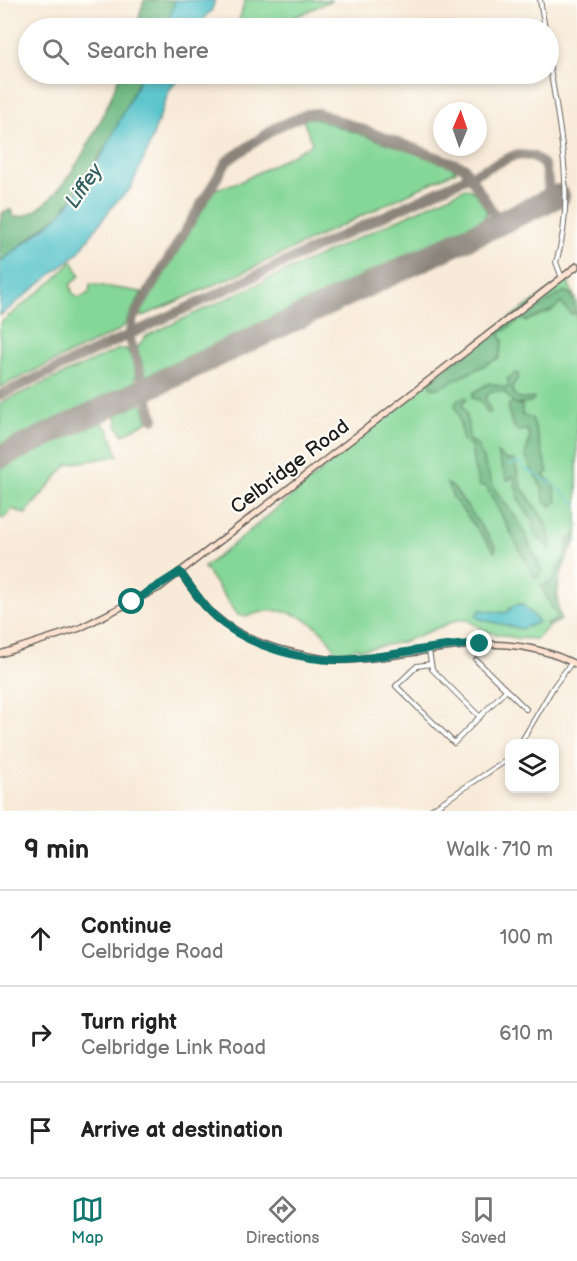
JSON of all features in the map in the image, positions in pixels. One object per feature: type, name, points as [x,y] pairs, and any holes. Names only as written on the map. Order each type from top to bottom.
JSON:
[{"type":"main road","name":"Celbridge Road","points":[[0,654],[80,628],[155,590],[577,266]]},
{"type":"main road","points":[[180,572],[199,599],[216,617],[262,644],[308,656],[337,660],[471,644],[543,652],[575,664]]},
{"type":"street","points":[[540,0],[543,18]]},
{"type":"street","points":[[553,84],[569,198],[562,248],[555,265],[562,278]]},
{"type":"street","points":[[429,648],[435,673],[480,717]]},
{"type":"street","points":[[476,660],[526,709]]},
{"type":"street","points":[[431,664],[417,666],[396,686],[454,743],[506,690]]},
{"type":"street","points":[[523,739],[554,686],[575,664]]},
{"type":"street","points":[[429,811],[505,761]]},
{"type":"green space","points":[[144,0],[176,0],[170,18],[139,18]]},
{"type":"green space","points":[[245,0],[332,0],[293,18],[240,18]]},
{"type":"green space","points":[[116,84],[137,84],[112,137],[61,213],[0,262],[0,223],[3,212],[11,210],[14,217],[31,213],[48,201],[79,160]]},
{"type":"green space","points":[[310,117],[450,165],[456,171],[246,271],[141,317],[141,312],[213,190],[242,181],[309,146],[312,143],[303,120]]},
{"type":"green space","points":[[466,188],[477,194],[484,205],[487,213],[481,222],[146,376],[137,348],[146,336]]},
{"type":"green space","points":[[72,261],[80,275],[70,285],[73,294],[79,298],[89,293],[90,284],[142,292],[124,326],[118,331],[0,387],[0,323],[54,280]]},
{"type":"green space","points":[[567,280],[577,304],[577,540],[566,559],[559,578],[558,599],[561,620],[548,627],[537,639],[515,638],[488,632],[467,620],[457,620],[403,642],[359,650],[357,647],[351,651],[335,651],[323,633],[297,615],[265,611],[248,616],[238,615],[204,567],[472,346]]},
{"type":"green space","points":[[564,291],[572,295],[575,314],[570,313],[561,303],[551,311],[526,321],[521,319],[499,334],[503,340],[499,358],[439,388],[432,388],[430,382],[522,312],[534,311]]},
{"type":"green space","points":[[119,349],[126,349],[133,361],[135,380],[133,384],[0,445],[0,403]]},
{"type":"green space","points":[[516,373],[519,376],[512,387],[515,396],[521,399],[534,398],[531,402],[514,404],[522,405],[522,415],[532,418],[548,472],[543,475],[553,484],[557,502],[552,506],[544,501],[542,488],[525,456],[530,437],[527,430],[518,431],[512,422],[509,404],[514,403],[503,391],[491,391],[485,398],[491,412],[488,414],[480,400],[472,398],[473,393],[489,383],[507,388],[509,382],[507,379]]},
{"type":"green space","points":[[465,397],[467,399],[462,403],[467,416],[469,440],[477,444],[495,490],[518,520],[539,564],[541,571],[539,577],[534,577],[486,486],[480,486],[474,469],[471,445],[463,442],[455,405],[458,399]]},
{"type":"green space","points":[[136,402],[144,406],[148,421],[123,435],[117,425],[116,411]]},
{"type":"green space","points":[[99,421],[109,430],[118,456],[68,464],[25,514],[12,509],[3,519],[0,515],[0,465]]},
{"type":"green space","points":[[497,453],[507,460],[515,460],[522,488],[546,525],[550,550],[534,532],[532,520],[519,501],[514,478],[511,476],[510,480],[507,480]]},
{"type":"green space","points":[[447,484],[453,487],[496,547],[495,552],[454,499]]},
{"type":"green space","points":[[577,530],[576,539],[558,585],[557,601],[561,620],[548,627],[546,623],[556,620],[557,616],[541,587],[553,580],[567,551],[567,541],[575,536]]},
{"type":"water","points":[[175,0],[215,0],[211,12],[205,18],[169,18]]},
{"type":"water","name":"Liffey","points":[[137,84],[174,84],[169,91],[147,152],[130,189],[114,204],[78,253],[0,316],[0,262],[47,226],[73,199],[96,165]]},
{"type":"water","points":[[522,604],[539,622],[522,629],[476,616],[480,610],[506,613],[514,605]]},
{"type":"waterway","points":[[508,465],[520,462],[524,468],[554,485]]},
{"type":"waterway","points":[[557,487],[577,505]]},
{"type":"taxiway","points":[[154,419],[129,336],[133,318],[227,161],[277,127],[307,114],[318,113],[464,167],[500,223]]},
{"type":"taxiway","points":[[0,395],[515,155],[533,156],[544,165],[548,192],[539,205]]},
{"type":"runway","points":[[0,457],[558,196]]},
{"type":"route","points":[[132,602],[159,588],[180,572],[209,610],[237,632],[262,644],[308,656],[348,660],[441,646],[480,644]]}]
